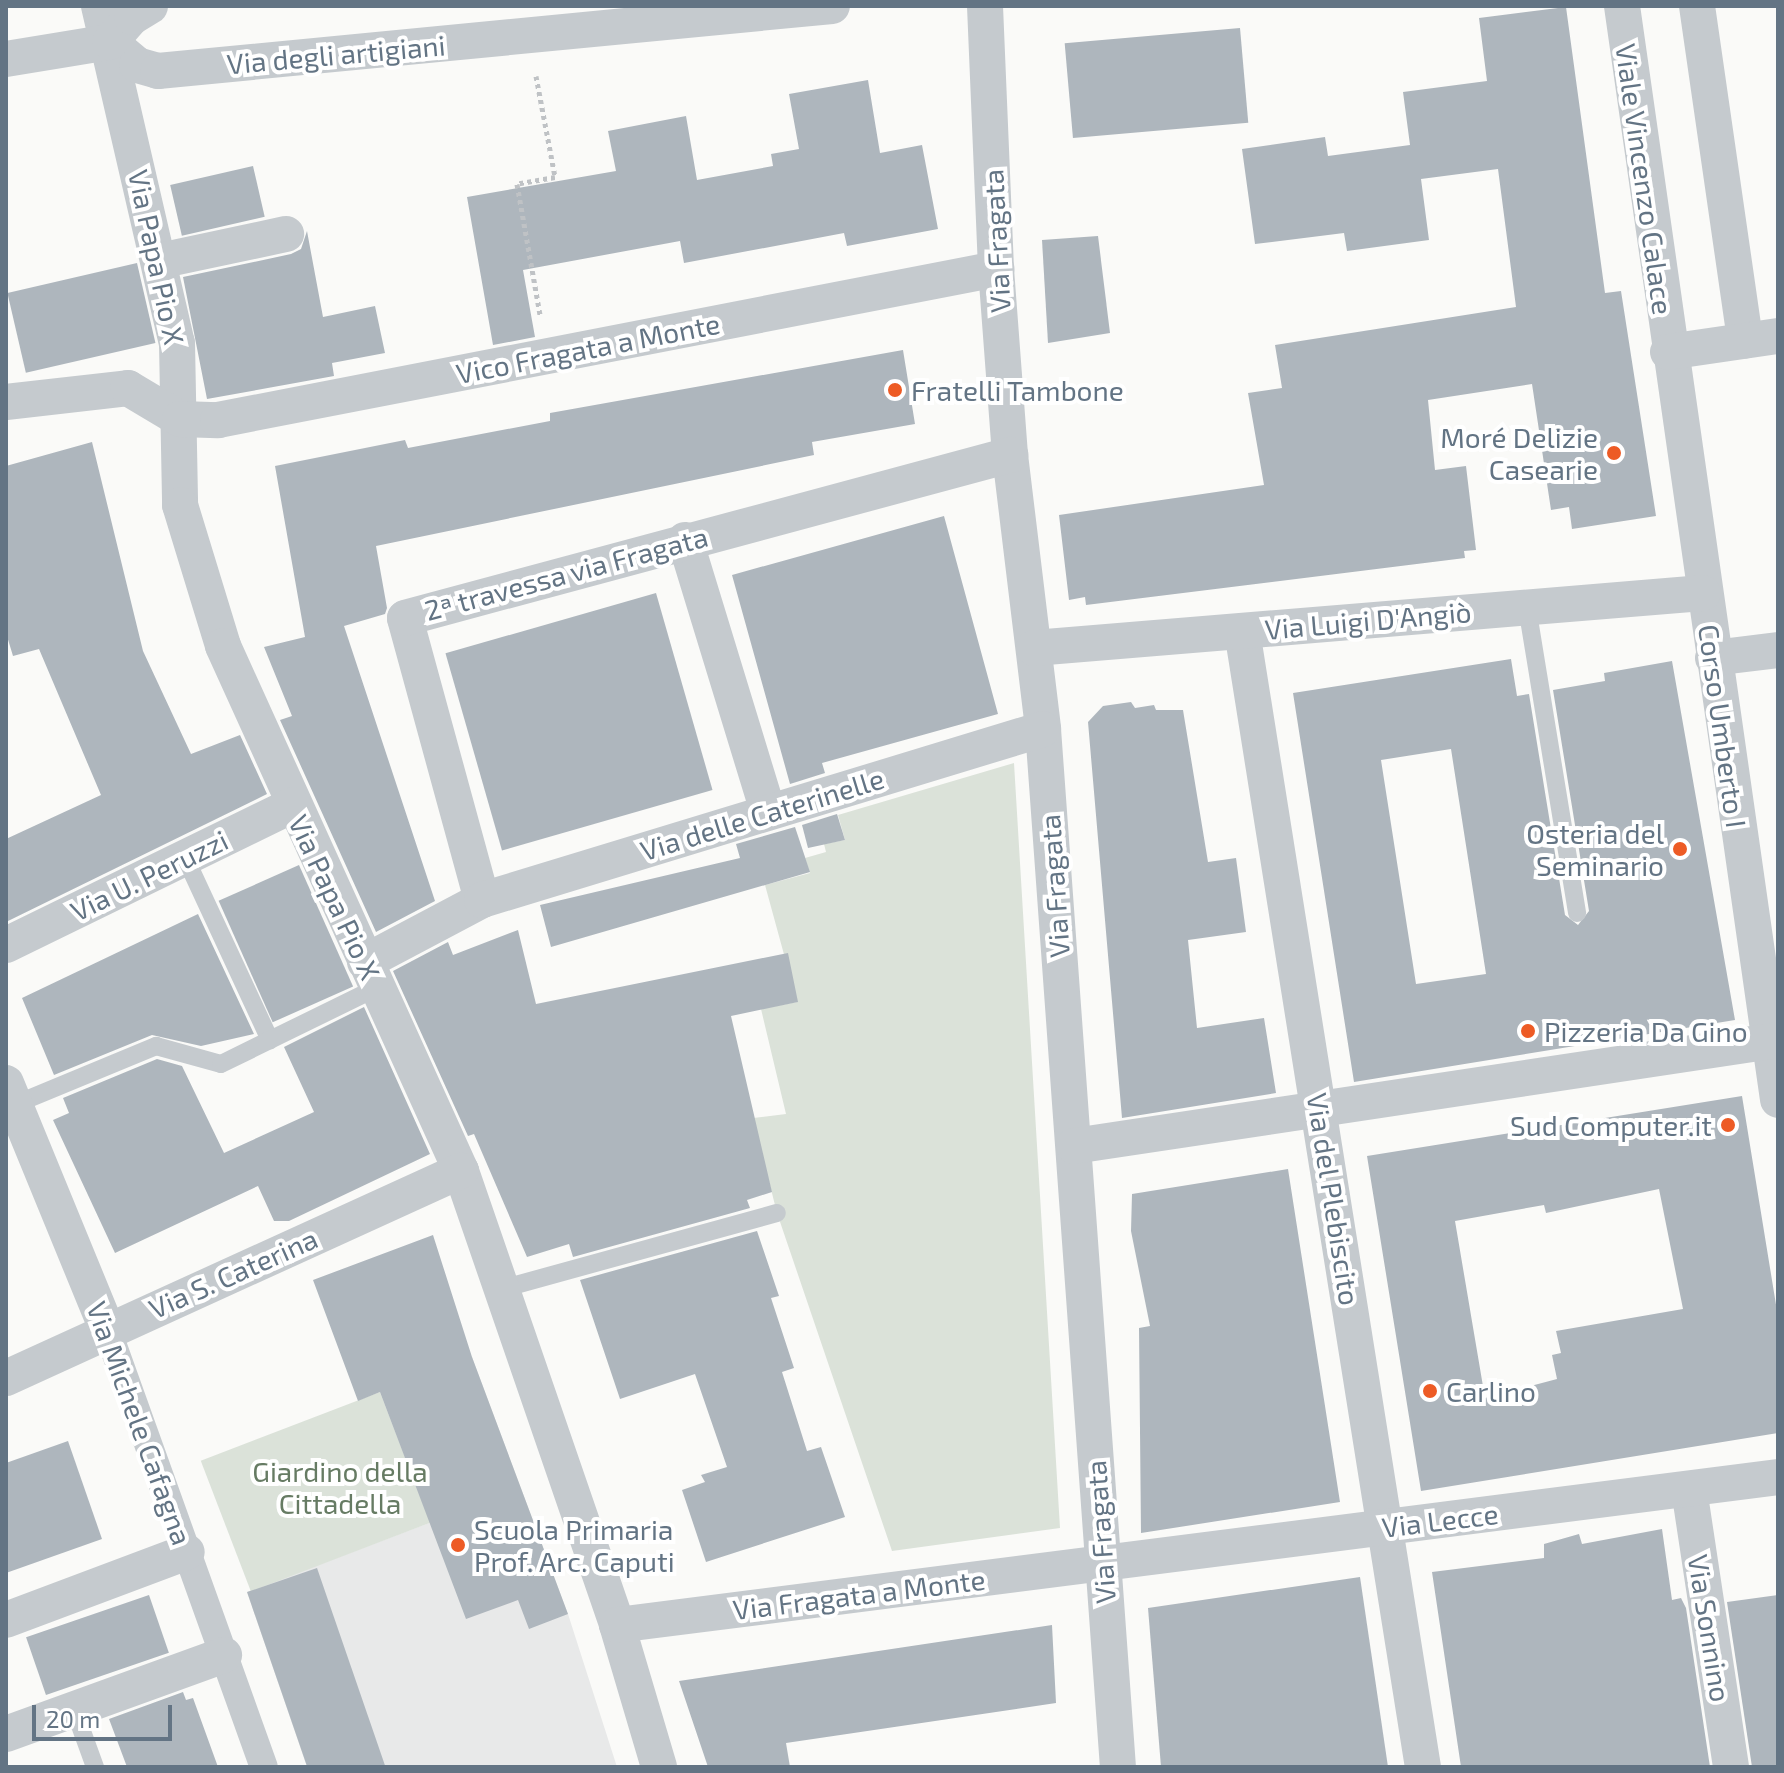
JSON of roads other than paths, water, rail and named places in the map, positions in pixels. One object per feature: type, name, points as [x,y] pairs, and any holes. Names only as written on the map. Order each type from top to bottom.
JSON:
[{"type":"street","name":"Via Papa Pio X","points":[[99,6],[110,42],[177,343],[180,505],[223,646],[461,1171],[617,1625],[659,1767]]},
{"type":"street","points":[[6,59],[110,42],[132,17],[150,6]]},
{"type":"street","name":"Via degli artigiani","points":[[110,42],[137,65],[158,71],[529,36],[571,18],[832,6]]},
{"type":"street","name":"Via Fragata","points":[[985,6],[996,269],[1010,455],[1043,729],[1118,1767]]},
{"type":"street","name":"Viale Vincenzo Calace","points":[[1622,6],[1668,352]]},
{"type":"street","points":[[1668,352],[1762,339],[1697,6]]},
{"type":"street","points":[[159,261],[286,234]]},
{"type":"street","name":"Vico Fragata a Monte","points":[[180,419],[218,420],[996,269]]},
{"type":"street","name":"Corso Umberto I","points":[[1668,352],[1774,1041],[1778,1100]]},
{"type":"street","points":[[6,402],[128,388],[180,419]]},
{"type":"street","name":"2ª travessa via Fragata","points":[[482,900],[405,618],[685,540],[1010,455]]},
{"type":"street","points":[[685,540],[768,812]]},
{"type":"street","name":"Via Luigi D'Angiò","points":[[1034,648],[1703,593]]},
{"type":"street","name":"Via del Plebiscito","points":[[1242,631],[1423,1767]]},
{"type":"street","points":[[1713,658],[1778,650]]},
{"type":"street","name":"Via delle Caterinelle","points":[[371,975],[482,900],[1043,729]]},
{"type":"street","name":"Via U. Peruzzi","points":[[6,945],[293,805]]},
{"type":"street","points":[[1074,1146],[1774,1041]]},
{"type":"street","name":"Via Michele Cafagna","points":[[11,1094],[107,1329],[264,1767]]},
{"type":"street","name":"Via S. Caterina","points":[[6,1378],[107,1329],[461,1171]]},
{"type":"street","name":"Via Lecce","points":[[1101,1563],[1778,1477]]},
{"type":"street","name":"Via Sonnino","points":[[1689,1489],[1731,1767]]},
{"type":"street","points":[[6,1620],[187,1552]]},
{"type":"street","name":"Via Fragata a Monte","points":[[617,1625],[1101,1563]]},
{"type":"street","points":[[6,1734],[224,1655]]},
{"type":"lane","points":[[1527,607],[1577,913]]},
{"type":"lane","points":[[185,857],[270,1040]]},
{"type":"lane","points":[[11,1094],[156,1046],[221,1064],[270,1040],[371,975]]},
{"type":"lane","points":[[501,1289],[777,1213]]},
{"type":"lane","points":[[74,1709],[95,1767]]},
{"type":"place","name":"Fratelli Tambone","points":[[895,390]]},
{"type":"place","name":"Moré Delizie Casearie","points":[[1614,453]]},
{"type":"place","name":"Osteria del Seminario","points":[[1680,849]]},
{"type":"place","name":"Pizzeria Da Gino","points":[[1528,1031]]},
{"type":"place","name":"Sud Computer.it","points":[[1728,1125]]},
{"type":"place","name":"Carlino","points":[[1430,1391]]},
{"type":"place","name":"Scuola Primaria Prof. Arc. Caputi","points":[[458,1545]]},
{"type":"park label","name":"Giardino della Cittadella","points":[[340,1487]]}]
